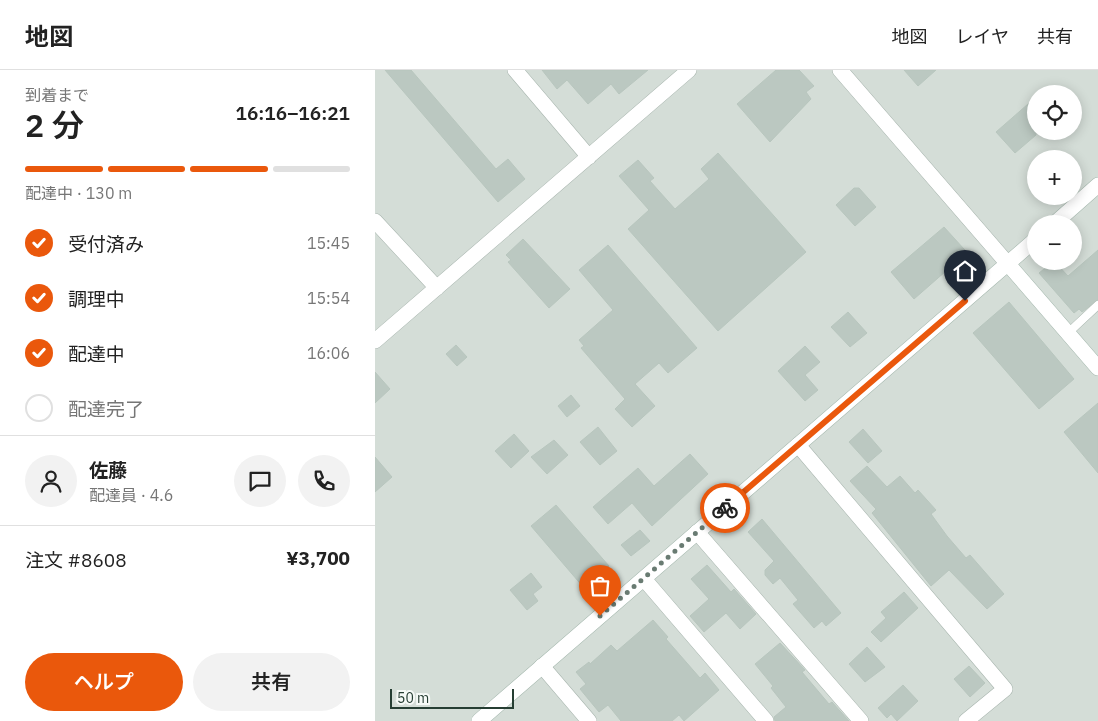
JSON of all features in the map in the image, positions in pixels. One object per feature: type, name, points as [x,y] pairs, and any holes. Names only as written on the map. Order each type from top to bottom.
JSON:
[{"type":"street","points":[[515,70],[589,157]]},
{"type":"street","points":[[841,70],[1098,368]]},
{"type":"street","points":[[375,341],[589,157],[681,72]]},
{"type":"street","points":[[1064,215],[1098,185]]},
{"type":"street","points":[[375,221],[437,288]]},
{"type":"street","points":[[479,721],[1027,247]]},
{"type":"street","points":[[798,445],[1005,688],[966,721]]},
{"type":"street","points":[[697,532],[861,721]]},
{"type":"street","points":[[644,579],[766,721]]},
{"type":"street","points":[[542,666],[589,721]]},
{"type":"lane","points":[[1067,333],[1098,305]]},
{"type":"shaded area","points":[[375,70],[1098,70],[1098,721],[375,721]]},
{"type":"building","points":[[385,70],[411,70],[496,169],[508,159],[525,179],[498,202]]},
{"type":"building","points":[[542,70],[648,70],[619,94],[611,84],[588,104],[567,80],[557,89]]},
{"type":"building","points":[[776,70],[799,70],[814,86],[806,92],[811,99],[770,142],[737,104]]},
{"type":"building","points":[[904,70],[936,70],[918,86]]},
{"type":"building","points":[[1027,105],[1027,140],[1030,140],[1015,153],[996,132]]},
{"type":"building","points":[[718,153],[806,252],[718,331],[628,229],[649,210],[619,176],[638,160],[654,178],[650,181],[675,209],[709,179],[701,169]]},
{"type":"building","points":[[854,188],[859,188],[876,207],[855,226],[836,205]]},
{"type":"building","points":[[944,227],[974,260],[953,278],[946,271],[914,299],[891,272]]},
{"type":"building","points":[[523,239],[570,289],[549,308],[508,262],[511,260],[506,255]]},
{"type":"building","points":[[608,245],[697,348],[668,373],[659,363],[635,384],[655,406],[632,427],[615,409],[625,399],[581,348],[584,346],[579,340],[613,310],[579,270]]},
{"type":"building","points":[[1098,250],[1098,300],[1082,312],[1079,309],[1074,313],[1039,273],[1043,270],[1062,270],[1068,276],[1075,270],[1082,270],[1082,264]]},
{"type":"building","points":[[1009,302],[1074,379],[1039,409],[973,333]]},
{"type":"building","points":[[848,312],[867,333],[850,347],[831,327]]},
{"type":"building","points":[[456,345],[467,357],[457,366],[446,354]]},
{"type":"building","points":[[805,346],[820,362],[805,375],[818,390],[805,401],[778,371]]},
{"type":"building","points":[[375,372],[390,389],[375,403]]},
{"type":"building","points":[[571,395],[580,406],[567,417],[558,406]]},
{"type":"building","points":[[1098,403],[1098,473],[1064,432]]},
{"type":"building","points":[[598,427],[617,451],[600,465],[580,442]]},
{"type":"building","points":[[863,429],[882,451],[868,463],[849,442]]},
{"type":"building","points":[[514,434],[529,451],[511,468],[495,451]]},
{"type":"building","points":[[554,440],[568,455],[547,474],[531,457]]},
{"type":"building","points":[[690,454],[708,474],[652,526],[632,503],[608,524],[593,507],[638,468],[654,486]]},
{"type":"building","points":[[375,457],[392,477],[375,492]]},
{"type":"building","points":[[867,466],[887,487],[900,476],[915,493],[918,490],[936,510],[931,514],[947,536],[966,558],[970,555],[1004,594],[987,609],[949,570],[931,586],[872,513],[876,509],[850,481]]},
{"type":"building","points":[[556,505],[609,566],[584,588],[531,526]]},
{"type":"building","points":[[762,519],[841,613],[826,626],[822,621],[814,628],[793,604],[798,600],[780,578],[773,584],[765,575],[765,570],[774,561],[748,532]]},
{"type":"building","points":[[640,530],[650,541],[631,556],[621,545]]},
{"type":"building","points":[[707,565],[731,592],[734,589],[756,614],[740,629],[726,613],[704,632],[690,616],[709,599],[691,579]]},
{"type":"building","points":[[531,573],[542,587],[533,594],[538,601],[527,610],[510,590]]},
{"type":"building","points":[[904,592],[918,608],[881,642],[871,632],[886,618],[881,612]]},
{"type":"building","points":[[653,620],[668,637],[666,639],[700,678],[705,673],[719,690],[684,721],[679,715],[672,721],[621,721],[608,705],[599,712],[580,689],[586,684],[576,672],[589,662],[590,664],[611,645],[617,651]]},
{"type":"building","points":[[780,643],[805,670],[802,672],[829,704],[832,702],[849,721],[775,721],[774,717],[786,707],[771,688],[773,686],[755,664]]},
{"type":"building","points":[[867,647],[885,667],[865,682],[849,664]]},
{"type":"building","points":[[969,666],[985,683],[970,697],[954,679]]},
{"type":"building","points":[[903,685],[918,701],[897,721],[891,714],[887,718],[878,708]]},
{"type":"way so far","points":[[600,616],[725,508]]},
{"type":"route","points":[[725,508],[965,301]]}]
